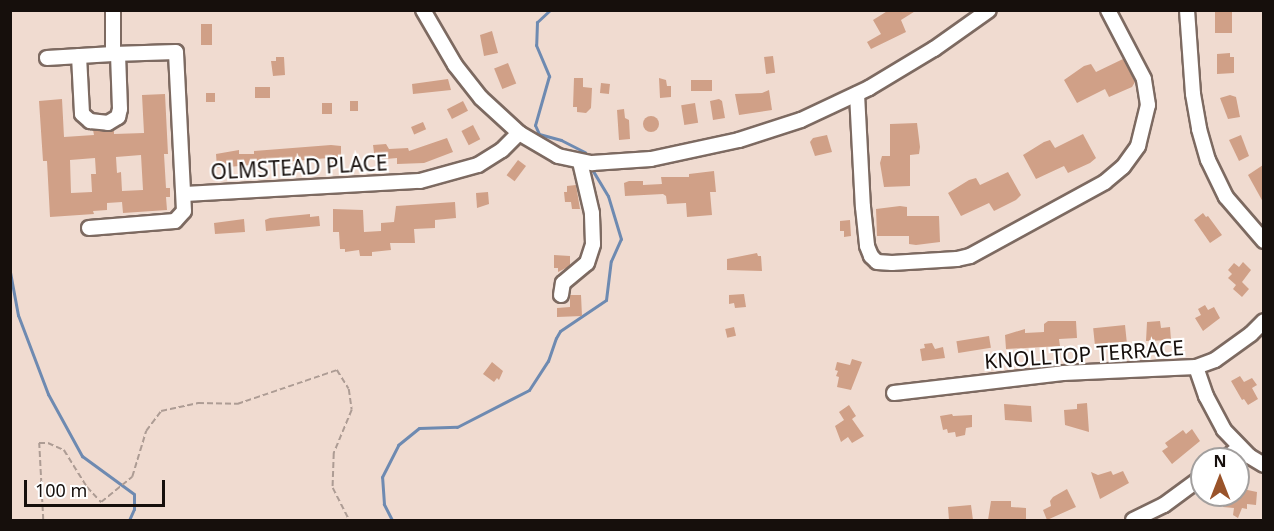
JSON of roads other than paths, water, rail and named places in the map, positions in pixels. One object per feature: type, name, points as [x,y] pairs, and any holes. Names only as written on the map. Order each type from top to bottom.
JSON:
[{"type":"street","points":[[79,56],[82,114],[90,121],[108,123],[118,117],[120,109],[113,10]]},
{"type":"street","points":[[423,10],[455,65],[481,98],[519,133],[552,154],[580,162],[632,163],[739,140],[801,120],[857,94],[934,49],[988,10]]},
{"type":"street","points":[[857,94],[863,207],[867,246],[871,256],[877,262],[892,263],[957,259],[970,256],[1105,182],[1123,167],[1138,146],[1148,105],[1143,79],[1108,10]]},
{"type":"street","points":[[1187,10],[1193,94],[1199,129],[1208,160],[1230,203],[1263,242]]},
{"type":"street","points":[[47,58],[176,52],[185,194]]},
{"type":"street","name":"OLMSTEAD PLACE","points":[[89,228],[175,221],[184,211],[185,194],[420,181],[478,165],[502,150],[519,133]]},
{"type":"street","points":[[561,295],[563,283],[587,263],[593,244],[592,213],[580,162]]},
{"type":"street","name":"KNOLLTOP TERRACE","points":[[894,393],[1063,373],[1196,368],[1215,360],[1251,334],[1263,321]]},
{"type":"street","points":[[1196,368],[1215,415],[1240,447]]},
{"type":"street","points":[[1250,455],[1263,465]]},
{"type":"street","points":[[1133,520],[1164,505],[1190,486]]},
{"type":"waterway","points":[[550,10],[537,22],[536,45],[549,76],[535,125],[539,134],[561,140],[585,152]]},
{"type":"waterway","points":[[392,520],[384,504],[382,477],[398,445],[419,428],[457,427],[529,390],[548,361],[560,331],[606,300],[611,261],[621,239],[608,196],[593,171]]},
{"type":"waterway","points":[[10,272],[18,315],[48,394],[82,456],[134,494],[134,509],[129,520]]}]
